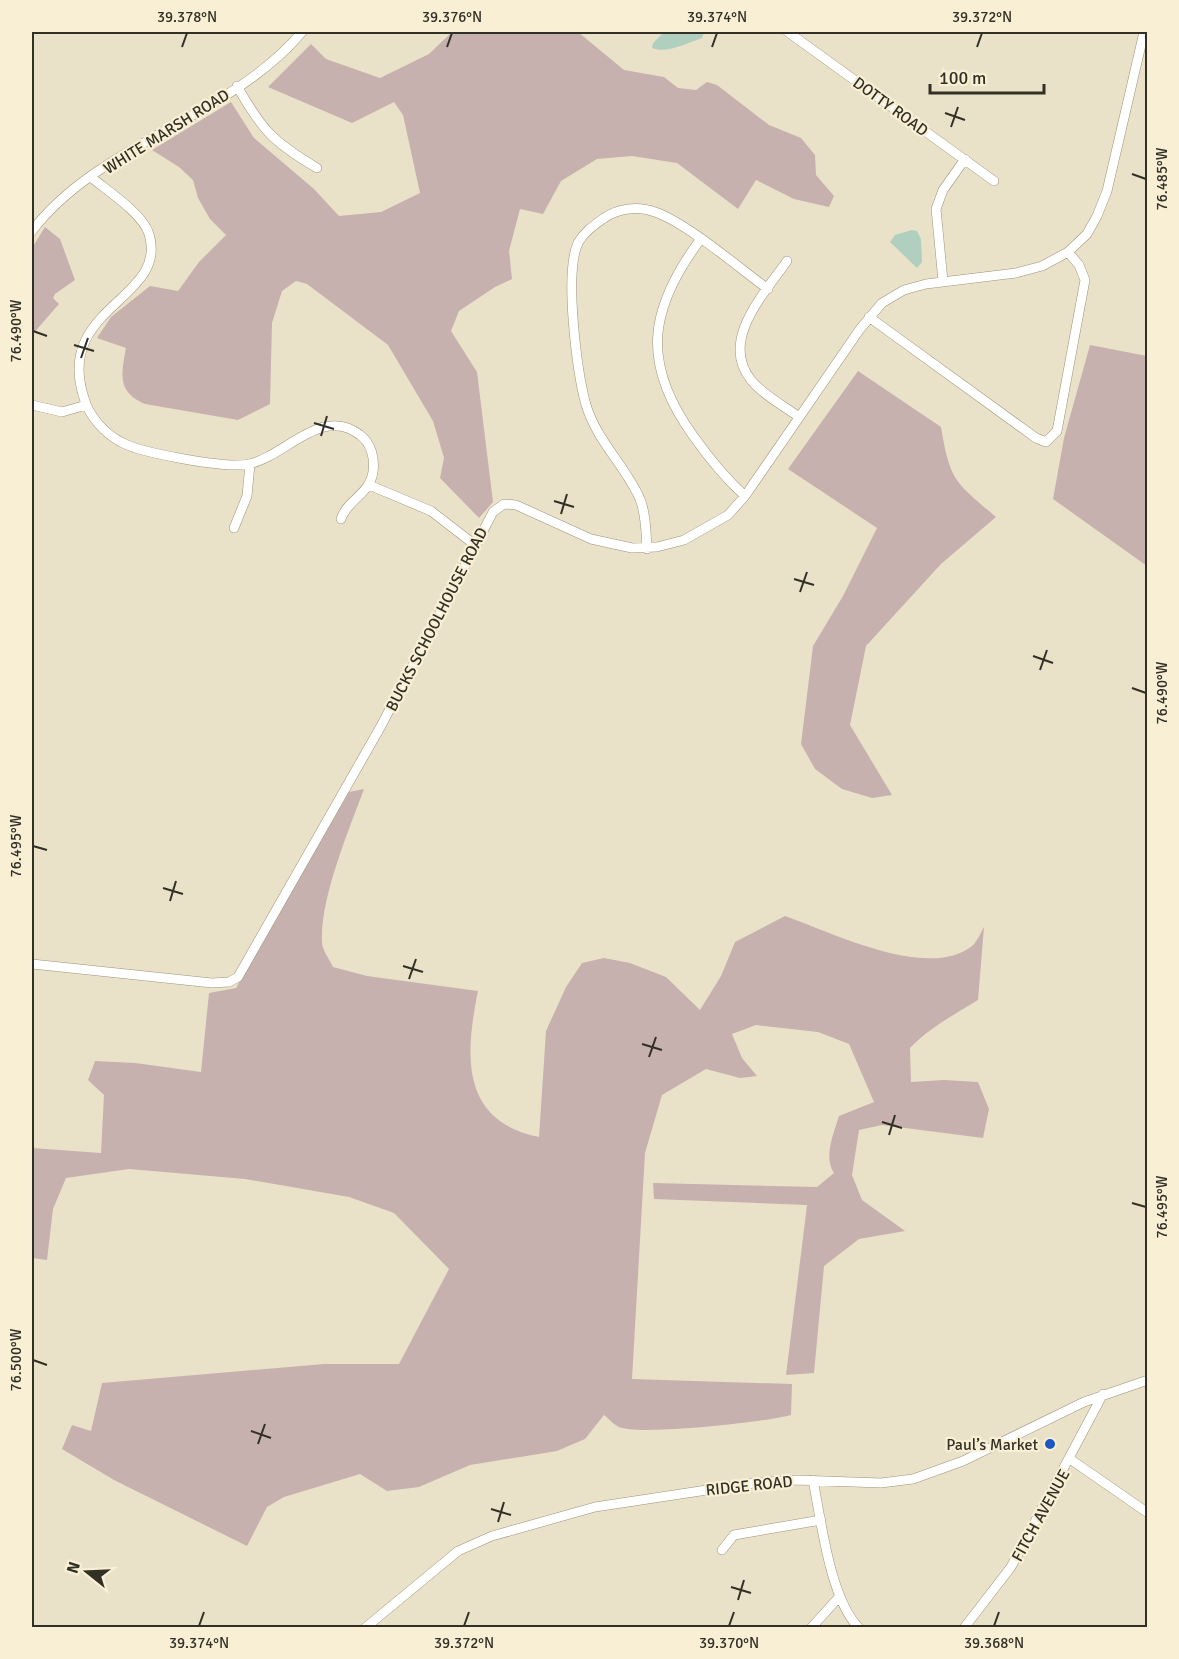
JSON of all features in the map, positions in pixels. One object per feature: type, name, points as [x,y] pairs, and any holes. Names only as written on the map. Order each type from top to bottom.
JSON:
[{"type":"street","name":"WHITE MARSH ROAD","points":[[32,231],[58,200],[268,65],[302,32]]},
{"type":"street","name":"DOTTY ROAD","points":[[788,32],[994,181]]},
{"type":"street","name":"BUCKS SCHOOLHOUSE ROAD","points":[[32,964],[212,983],[229,982],[238,977],[381,726],[484,527],[500,506],[512,504],[598,542],[624,548],[646,549],[675,543],[705,531],[728,515],[745,496],[869,317],[882,303],[897,294],[943,281],[1024,272],[1052,262],[1068,252],[1087,234],[1103,204],[1144,32]]},
{"type":"street","points":[[237,86],[257,122],[273,138],[317,168]]},
{"type":"street","points":[[943,281],[936,208],[943,190],[965,159]]},
{"type":"street","points":[[92,178],[142,220],[149,232],[152,255],[142,277],[102,315],[81,350],[80,383],[86,405],[102,429],[122,443],[141,449],[228,465],[250,464],[269,457],[315,429],[340,425],[362,436],[372,452],[374,463],[369,484],[344,509],[341,519]]},
{"type":"street","points":[[646,549],[640,500],[602,443],[586,405],[572,286],[574,256],[583,235],[609,215],[629,209],[641,209],[664,215],[768,288]]},
{"type":"street","points":[[700,240],[678,273],[662,308],[657,339],[657,361],[665,388],[679,417],[728,480],[745,496]]},
{"type":"street","points":[[869,317],[1036,438],[1046,442],[1057,431],[1085,279],[1079,265],[1068,252]]},
{"type":"street","points":[[787,261],[744,326],[740,342],[742,363],[757,386],[799,417]]},
{"type":"street","points":[[32,405],[62,412],[86,405]]},
{"type":"street","points":[[234,528],[247,496],[250,464]]},
{"type":"street","points":[[369,484],[431,511],[474,545]]},
{"type":"street","name":"RIDGE ROAD","points":[[365,1628],[458,1551],[492,1536],[622,1502],[753,1483],[813,1480],[881,1483],[928,1475],[963,1461],[1103,1394],[1148,1380]]},
{"type":"street","name":"FITCH AVENUE","points":[[964,1628],[1011,1566],[1103,1394]]},
{"type":"street","points":[[1070,1459],[1148,1513]]},
{"type":"street","points":[[813,1480],[840,1596],[848,1616],[859,1628]]},
{"type":"street","points":[[722,1550],[734,1535],[821,1520]]},
{"type":"street","points":[[811,1628],[840,1596]]},
{"type":"shaded area","points":[[452,32],[578,32],[624,70],[664,77],[678,88],[696,90],[707,82],[717,85],[769,125],[801,138],[815,155],[816,175],[834,196],[829,207],[794,199],[756,180],[738,209],[677,163],[632,156],[597,159],[561,181],[543,214],[520,209],[509,251],[512,279],[495,287],[459,311],[451,331],[477,372],[493,502],[479,518],[440,478],[444,458],[433,421],[388,345],[307,284],[296,281],[282,291],[272,323],[270,404],[238,420],[145,404],[136,399],[125,388],[123,381],[126,348],[97,338],[111,317],[150,286],[178,291],[199,262],[226,235],[210,219],[198,198],[193,180],[179,167],[152,150],[231,102],[254,138],[314,189],[339,216],[381,212],[420,193],[403,115],[394,102],[352,123],[268,87],[311,44],[326,59],[380,78],[429,54]]},
{"type":"shaded area","points":[[664,32],[704,32],[702,38],[677,47],[664,50],[652,48],[653,43]]},
{"type":"shaded area","points":[[45,227],[60,239],[75,280],[55,294],[53,298],[59,304],[32,335],[32,248]]},
{"type":"shaded area","points":[[912,230],[917,231],[921,239],[922,262],[917,268],[890,242],[895,235]]},
{"type":"shaded area","points":[[1090,345],[1147,356],[1147,566],[1053,499],[1064,438]]},
{"type":"shaded area","points":[[858,371],[941,427],[948,459],[957,479],[971,496],[996,517],[941,564],[866,646],[850,725],[892,795],[872,798],[842,789],[815,769],[801,744],[813,646],[843,596],[877,528],[788,469]]},
{"type":"shaded area","points":[[364,789],[330,885],[323,924],[322,945],[325,952],[333,967],[367,976],[478,991],[471,1039],[474,1082],[482,1101],[494,1116],[513,1129],[539,1137],[546,1031],[566,987],[582,963],[604,958],[630,963],[666,977],[700,1010],[721,976],[735,942],[785,916],[879,950],[906,956],[931,958],[953,955],[972,946],[984,927],[978,1000],[934,1028],[910,1048],[911,1082],[944,1080],[978,1082],[989,1109],[983,1138],[882,1125],[859,1130],[852,1175],[862,1200],[905,1231],[859,1239],[824,1266],[814,1373],[786,1375],[807,1205],[654,1199],[653,1183],[817,1187],[834,1173],[829,1160],[829,1152],[839,1116],[874,1102],[849,1044],[818,1032],[756,1025],[732,1034],[742,1058],[757,1076],[740,1078],[706,1069],[662,1095],[645,1153],[632,1379],[792,1384],[791,1415],[731,1424],[651,1430],[619,1427],[604,1415],[585,1439],[557,1451],[470,1465],[419,1487],[387,1491],[360,1474],[284,1497],[267,1507],[247,1546],[114,1480],[62,1449],[72,1425],[91,1431],[102,1383],[324,1364],[399,1364],[449,1269],[394,1213],[349,1197],[245,1179],[129,1169],[66,1178],[53,1209],[47,1260],[32,1258],[32,1148],[101,1153],[104,1095],[88,1080],[95,1061],[135,1063],[201,1072],[209,993],[236,988],[349,792]]},
{"type":"place","name":"Paul’s Market","points":[[1050,1444]]}]
